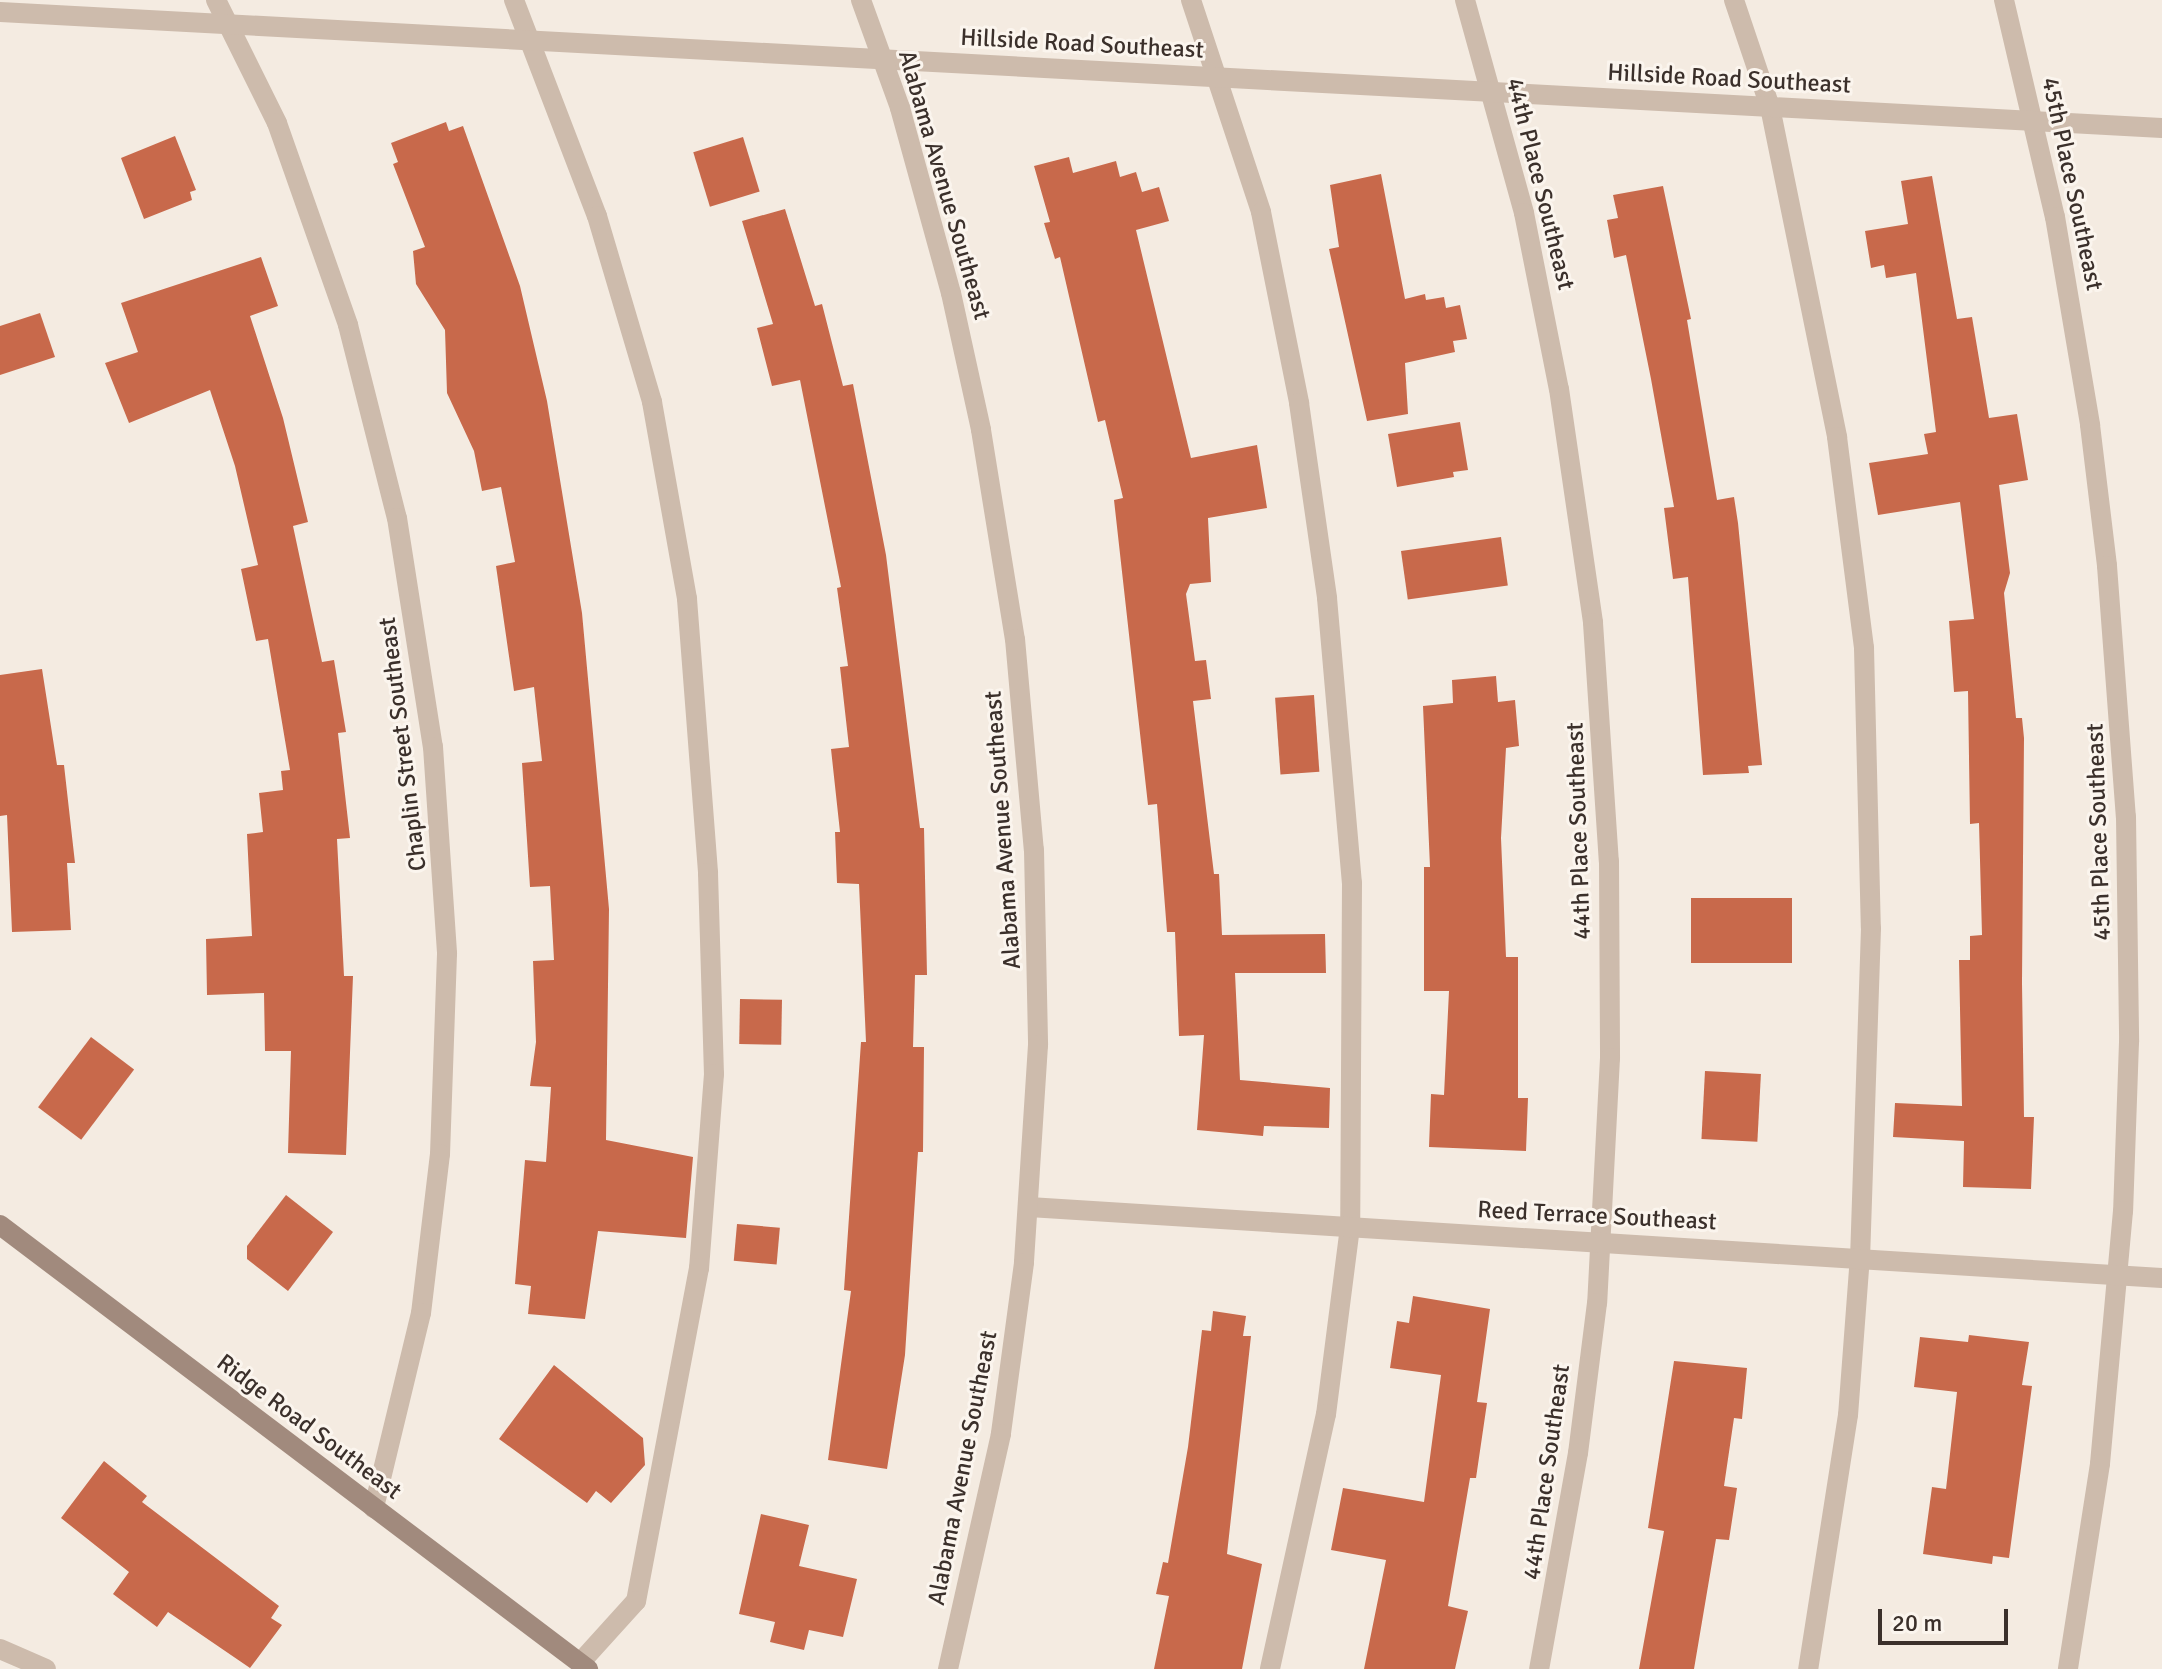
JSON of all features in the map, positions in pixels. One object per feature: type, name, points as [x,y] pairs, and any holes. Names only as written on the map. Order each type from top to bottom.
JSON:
[{"type":"main road","name":"Ridge Road Southeast","points":[[0,1225],[584,1666]]},
{"type":"street","name":"Chaplin Street Southeast","points":[[216,0],[263,90],[302,190],[377,428],[414,609],[443,839],[446,1022],[437,1194],[413,1352],[374,1508]]},
{"type":"street","points":[[514,0],[597,216],[652,402],[687,599],[708,873],[714,1059],[699,1268],[636,1601],[584,1666]]},
{"type":"street","name":"Alabama Avenue Southeast","points":[[861,0],[900,108],[967,361],[1015,639],[1037,915],[1038,1045],[1029,1207],[1001,1434],[948,1669]]},
{"type":"street","points":[[1191,0],[1219,77],[1261,212],[1299,403],[1327,598],[1352,883],[1350,1227],[1326,1414],[1270,1669]]},
{"type":"street","name":"44th Place Southeast","points":[[1465,0],[1524,213],[1559,389],[1597,671],[1611,960],[1602,1243],[1578,1453],[1539,1669]]},
{"type":"street","points":[[1734,0],[1770,107],[1837,437],[1864,648],[1871,928],[1860,1256],[1848,1415],[1808,1669]]},
{"type":"street","name":"45th Place Southeast","points":[[2004,0],[2033,121],[2077,342],[2117,666],[2129,969],[2118,1275],[2098,1479],[2068,1669]]},
{"type":"street","name":"Hillside Road Southeast","points":[[0,12],[2162,128]]},
{"type":"street","name":"Reed Terrace Southeast","points":[[1029,1207],[1860,1256],[2162,1278]]},
{"type":"street","points":[[0,1649],[46,1669]]},
{"type":"building","points":[[446,122],[449,131],[463,126],[520,286],[547,401],[582,613],[609,909],[606,1140],[693,1157],[686,1238],[598,1231],[585,1319],[528,1314],[531,1286],[515,1284],[525,1160],[546,1162],[551,1087],[530,1086],[536,1042],[533,961],[554,960],[550,886],[530,887],[522,763],[542,761],[534,687],[514,691],[496,566],[515,562],[501,487],[482,491],[474,451],[447,393],[445,330],[416,284],[413,251],[425,247],[393,164],[398,162],[391,143]]},
{"type":"building","points":[[175,136],[196,190],[190,192],[192,200],[144,219],[121,158]]},
{"type":"building","points":[[743,137],[760,192],[710,207],[693,152]]},
{"type":"building","points":[[1069,157],[1073,173],[1116,161],[1120,177],[1136,172],[1142,192],[1159,187],[1169,221],[1136,230],[1191,458],[1257,445],[1267,508],[1208,518],[1211,582],[1190,584],[1186,594],[1195,661],[1206,660],[1211,699],[1193,701],[1214,874],[1219,874],[1222,935],[1325,934],[1326,973],[1235,973],[1240,1080],[1330,1088],[1329,1128],[1264,1126],[1263,1136],[1197,1130],[1204,1035],[1179,1036],[1175,932],[1167,932],[1157,804],[1148,805],[1114,500],[1123,498],[1105,420],[1098,422],[1060,257],[1055,259],[1044,223],[1050,222],[1034,166]]},
{"type":"building","points":[[1381,174],[1405,299],[1425,294],[1426,300],[1444,297],[1446,308],[1460,305],[1467,339],[1453,341],[1455,352],[1405,363],[1408,414],[1367,421],[1329,249],[1339,247],[1330,185]]},
{"type":"building","points":[[1932,176],[1957,319],[1972,317],[1989,418],[2017,414],[2028,480],[1999,485],[2010,573],[2004,593],[2016,718],[2022,718],[2024,738],[2024,1117],[2034,1117],[2031,1189],[1963,1187],[1964,1141],[1893,1137],[1895,1103],[1962,1106],[1959,960],[1970,960],[1970,936],[1982,935],[1979,823],[1970,824],[1968,691],[1954,692],[1949,621],[1974,619],[1960,502],[1878,515],[1869,463],[1928,454],[1924,434],[1936,432],[1916,273],[1886,278],[1884,265],[1871,268],[1865,231],[1908,224],[1901,181]]},
{"type":"building","points":[[1663,186],[1691,319],[1687,320],[1717,500],[1734,497],[1738,523],[1762,765],[1748,766],[1749,773],[1703,775],[1688,577],[1673,579],[1664,508],[1674,507],[1651,379],[1626,255],[1614,258],[1607,220],[1618,218],[1613,195]]},
{"type":"building","points":[[785,209],[815,306],[822,304],[843,386],[853,384],[886,555],[920,828],[924,828],[927,975],[915,975],[913,1047],[924,1047],[923,1152],[918,1152],[905,1355],[887,1469],[828,1460],[851,1291],[844,1290],[861,1042],[866,1042],[859,884],[837,883],[835,832],[840,832],[831,749],[849,747],[840,667],[848,666],[837,588],[841,587],[800,380],[772,386],[757,328],[773,324],[742,221]]},
{"type":"building","points":[[261,257],[278,306],[250,316],[283,418],[308,522],[293,526],[322,662],[334,660],[346,732],[338,733],[350,838],[337,839],[344,976],[353,976],[346,1155],[288,1153],[291,1051],[265,1051],[264,993],[207,995],[206,939],[252,936],[247,834],[263,832],[259,793],[283,790],[281,771],[290,770],[268,639],[256,641],[241,569],[258,565],[235,466],[210,390],[129,423],[105,363],[138,352],[121,303]]},
{"type":"building","points":[[40,313],[55,357],[0,375],[0,326]]},
{"type":"building","points":[[1460,422],[1468,470],[1453,472],[1454,477],[1397,487],[1388,434]]},
{"type":"building","points":[[1501,537],[1508,586],[1408,600],[1401,551]]},
{"type":"building","points":[[42,669],[57,765],[64,765],[75,863],[67,863],[71,930],[12,932],[7,815],[0,816],[0,675]]},
{"type":"building","points":[[1496,676],[1498,702],[1515,700],[1519,746],[1506,748],[1501,838],[1506,957],[1518,957],[1518,1098],[1528,1098],[1526,1151],[1429,1147],[1431,1094],[1444,1095],[1449,991],[1424,991],[1424,867],[1430,867],[1423,706],[1453,703],[1452,680]]},
{"type":"building","points":[[1314,695],[1319,772],[1280,775],[1275,698]]},
{"type":"building","points":[[1691,898],[1792,898],[1792,963],[1691,963]]},
{"type":"building","points":[[740,999],[782,1000],[781,1045],[739,1044]]},
{"type":"building","points":[[91,1037],[134,1069],[81,1140],[38,1107]]},
{"type":"building","points":[[1705,1071],[1761,1074],[1757,1142],[1701,1139]]},
{"type":"building","points":[[286,1195],[333,1232],[288,1291],[247,1259],[247,1246]]},
{"type":"building","points":[[737,1224],[780,1228],[777,1265],[734,1261]]},
{"type":"building","points":[[1413,1296],[1490,1309],[1477,1402],[1487,1403],[1476,1478],[1470,1478],[1448,1606],[1468,1611],[1455,1669],[1364,1669],[1386,1560],[1331,1550],[1343,1488],[1424,1502],[1441,1375],[1390,1368],[1397,1321],[1409,1323]]},
{"type":"building","points":[[1213,1311],[1246,1316],[1243,1336],[1251,1336],[1227,1554],[1262,1564],[1242,1669],[1154,1669],[1169,1596],[1156,1594],[1163,1562],[1168,1563],[1188,1447],[1202,1330],[1211,1331]]},
{"type":"building","points":[[1969,1335],[2029,1342],[2022,1385],[2032,1386],[2009,1558],[1993,1556],[1992,1564],[1923,1554],[1932,1487],[1946,1489],[1957,1392],[1914,1387],[1920,1337],[1968,1342]]},
{"type":"building","points":[[1674,1361],[1747,1368],[1742,1419],[1734,1418],[1724,1486],[1737,1488],[1729,1540],[1716,1539],[1694,1669],[1639,1669],[1664,1531],[1648,1528]]},
{"type":"building","points":[[554,1365],[643,1438],[645,1465],[611,1503],[596,1491],[587,1503],[499,1439]]},
{"type":"building","points":[[104,1461],[147,1496],[142,1502],[279,1606],[271,1618],[282,1625],[250,1668],[168,1612],[157,1627],[113,1594],[129,1572],[61,1518]]},
{"type":"building","points":[[761,1514],[809,1525],[799,1566],[857,1579],[843,1637],[809,1630],[804,1650],[770,1642],[775,1622],[739,1614]]}]
